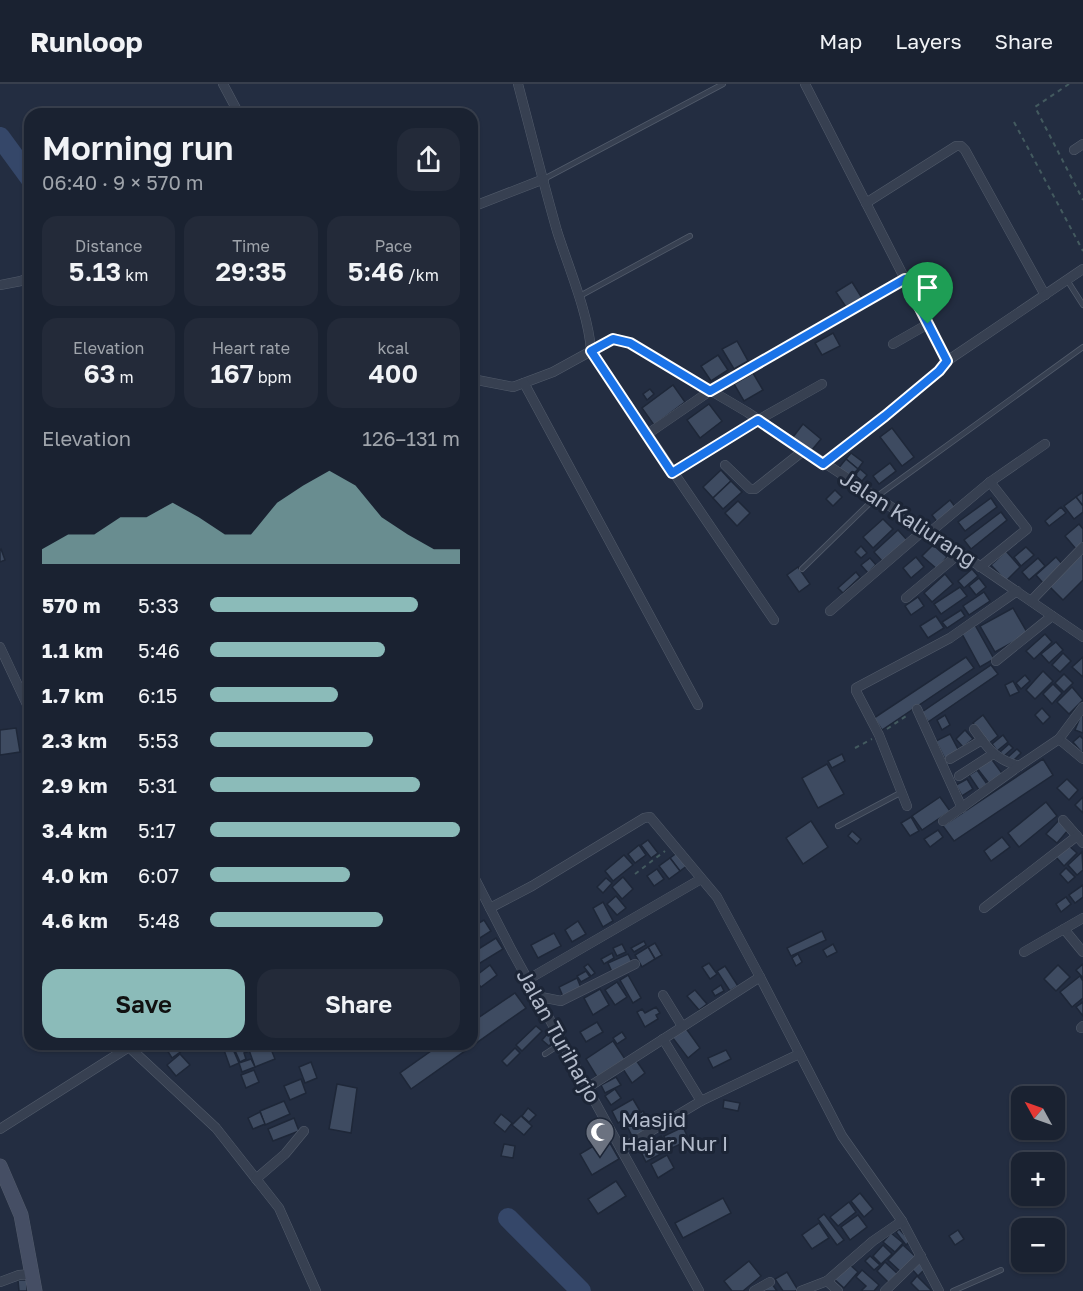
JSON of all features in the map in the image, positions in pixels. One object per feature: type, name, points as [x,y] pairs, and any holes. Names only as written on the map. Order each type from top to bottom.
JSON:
[{"type":"main road","points":[[0,1166],[21,1215],[35,1291]]},
{"type":"street","points":[[223,84],[236,108]]},
{"type":"street","points":[[518,84],[591,351],[774,620]]},
{"type":"street","points":[[809,85],[947,361]]},
{"type":"street","points":[[1074,150],[1083,144]]},
{"type":"street","points":[[866,202],[961,146],[1045,295]]},
{"type":"street","points":[[478,205],[544,179]]},
{"type":"street","points":[[823,464],[885,416],[939,371],[947,361],[1083,269]]},
{"type":"street","points":[[0,285],[24,279]]},
{"type":"street","points":[[646,435],[710,391],[905,279]]},
{"type":"street","points":[[893,344],[928,324]]},
{"type":"street","name":"Jalan Kaliurang","points":[[478,380],[513,387],[553,372],[613,339],[630,343],[758,420],[1083,637]]},
{"type":"street","points":[[524,383],[698,705]]},
{"type":"street","points":[[672,473],[822,384]]},
{"type":"street","points":[[830,611],[926,531],[1045,444]]},
{"type":"street","points":[[725,465],[745,486],[755,489],[803,451]]},
{"type":"street","points":[[980,567],[1028,529],[990,482]]},
{"type":"street","points":[[1030,601],[1083,547]]},
{"type":"street","points":[[906,598],[960,553]]},
{"type":"street","points":[[907,806],[879,735],[856,688],[950,638],[1017,591]]},
{"type":"street","points":[[996,661],[1052,616]]},
{"type":"street","points":[[0,647],[24,698]]},
{"type":"street","points":[[943,821],[1059,739],[1083,707]]},
{"type":"street","points":[[917,709],[962,808]]},
{"type":"street","points":[[974,729],[999,759],[1019,766]]},
{"type":"street","points":[[1059,739],[1083,759]]},
{"type":"street","points":[[950,759],[982,740]]},
{"type":"street","points":[[959,776],[993,754]]},
{"type":"street","points":[[490,908],[532,886],[645,818],[652,818],[717,897],[842,1136],[902,1221],[939,1291]]},
{"type":"street","points":[[984,908],[1080,840],[1063,820]]},
{"type":"street","points":[[527,980],[700,879]]},
{"type":"street","name":"Jalan Turiharjo","points":[[478,885],[527,980],[699,1291]]},
{"type":"street","points":[[1024,952],[1083,918]]},
{"type":"street","points":[[1064,929],[1083,952]]},
{"type":"street","points":[[536,996],[561,1001],[635,964]]},
{"type":"street","points":[[587,1088],[759,977]]},
{"type":"street","points":[[663,995],[682,1026]]},
{"type":"street","points":[[663,1039],[701,1101]]},
{"type":"street","points":[[0,1129],[123,1050]]},
{"type":"street","points":[[133,1050],[216,1128],[261,1175],[279,1208],[316,1291]]},
{"type":"street","points":[[621,1149],[701,1101],[799,1054]]},
{"type":"street","points":[[261,1175],[285,1154],[304,1131]]},
{"type":"street","points":[[801,1291],[827,1281],[873,1241],[902,1221]]},
{"type":"street","points":[[885,1291],[921,1256]]},
{"type":"street","points":[[0,1282],[19,1275],[33,1274]]},
{"type":"street","points":[[827,1281],[838,1291]]},
{"type":"street","points":[[754,1291],[770,1282]]},
{"type":"lane","points":[[544,179],[723,84]]},
{"type":"lane","points":[[578,297],[690,236]]},
{"type":"lane","points":[[1067,280],[1083,305]]},
{"type":"lane","points":[[802,569],[876,497],[1083,347]]},
{"type":"lane","points":[[838,826],[902,792]]},
{"type":"lane","points":[[545,1054],[562,1043]]},
{"type":"lane","points":[[953,1291],[1001,1270]]},
{"type":"path","points":[[1069,84],[1035,107],[1083,200]]},
{"type":"path","points":[[1014,122],[1083,251]]},
{"type":"path","points":[[855,748],[917,709]]},
{"type":"path","points":[[635,874],[674,844]]},
{"type":"building","points":[[852,282],[862,298],[846,307],[836,292]]},
{"type":"building","points":[[833,333],[840,346],[822,355],[815,343]]},
{"type":"building","points":[[737,341],[748,361],[734,369],[722,349]]},
{"type":"building","points":[[718,355],[728,370],[711,381],[701,366]]},
{"type":"building","points":[[753,373],[763,390],[744,401],[734,384]]},
{"type":"building","points":[[673,385],[685,402],[654,425],[642,408]]},
{"type":"building","points":[[650,389],[654,394],[647,400],[643,394]]},
{"type":"building","points":[[709,404],[722,421],[700,438],[687,420]]},
{"type":"building","points":[[803,424],[821,439],[811,451],[793,437]]},
{"type":"building","points":[[892,428],[914,457],[902,466],[880,437]]},
{"type":"building","points":[[851,453],[863,462],[858,469],[846,459]]},
{"type":"building","points":[[846,459],[858,469],[849,479],[837,470]]},
{"type":"building","points":[[890,463],[896,471],[879,484],[873,476]]},
{"type":"building","points":[[860,469],[867,475],[862,481],[855,475]]},
{"type":"building","points":[[721,470],[731,481],[713,498],[703,487]]},
{"type":"building","points":[[731,481],[742,492],[723,509],[713,498]]},
{"type":"building","points":[[835,490],[842,497],[833,506],[826,499]]},
{"type":"building","points":[[1083,492],[1083,506],[1076,497]]},
{"type":"building","points":[[1076,497],[1083,506],[1083,512],[1074,519],[1064,506]]},
{"type":"building","points":[[991,498],[997,507],[965,531],[958,522]]},
{"type":"building","points":[[950,500],[956,508],[938,523],[932,515]]},
{"type":"building","points":[[738,501],[750,513],[737,526],[725,513]]},
{"type":"building","points":[[1061,507],[1066,513],[1049,526],[1045,521]]},
{"type":"building","points":[[1001,512],[1007,520],[971,549],[964,540]]},
{"type":"building","points":[[883,519],[893,529],[873,548],[863,537]]},
{"type":"building","points":[[1079,524],[1083,529],[1083,542],[1076,549],[1065,536]]},
{"type":"building","points":[[898,530],[907,540],[883,562],[874,552]]},
{"type":"building","points":[[933,545],[947,557],[937,569],[922,556]]},
{"type":"building","points":[[861,546],[867,553],[861,558],[855,552]]},
{"type":"building","points":[[1026,547],[1034,555],[1021,566],[1014,557]]},
{"type":"building","points":[[0,550],[5,560],[0,562]]},
{"type":"building","points":[[1006,551],[1020,567],[1006,581],[991,565]]},
{"type":"building","points":[[1083,552],[1083,580],[1063,600],[1049,586]]},
{"type":"building","points":[[916,557],[924,567],[911,578],[903,568]]},
{"type":"building","points":[[1056,557],[1063,565],[1043,583],[1036,575]]},
{"type":"building","points":[[870,558],[876,565],[868,573],[861,565]]},
{"type":"building","points":[[1038,558],[1045,566],[1029,580],[1022,572]]},
{"type":"building","points":[[798,567],[810,584],[799,592],[787,575]]},
{"type":"building","points":[[972,569],[978,576],[964,588],[958,581]]},
{"type":"building","points":[[856,572],[860,577],[843,593],[838,588]]},
{"type":"building","points":[[945,574],[953,584],[932,602],[924,593]]},
{"type":"building","points":[[979,578],[986,587],[976,595],[969,586]]},
{"type":"building","points":[[960,587],[967,596],[941,614],[934,604]]},
{"type":"building","points":[[984,592],[990,601],[969,615],[963,606]]},
{"type":"building","points":[[918,597],[924,606],[911,615],[905,606]]},
{"type":"building","points":[[1013,608],[1028,634],[995,652],[980,626]]},
{"type":"building","points":[[961,610],[965,616],[947,628],[942,622]]},
{"type":"building","points":[[936,616],[944,628],[928,638],[920,626]]},
{"type":"building","points":[[975,625],[994,659],[980,667],[961,632]]},
{"type":"building","points":[[1045,634],[1052,642],[1034,659],[1026,651]]},
{"type":"building","points":[[1056,642],[1063,650],[1049,663],[1041,654]]},
{"type":"building","points":[[1063,653],[1071,661],[1060,672],[1052,665]]},
{"type":"building","points":[[966,657],[974,668],[882,730],[874,718]]},
{"type":"building","points":[[1083,657],[1083,677],[1072,667]]},
{"type":"building","points":[[991,665],[998,674],[928,722],[922,712]]},
{"type":"building","points":[[1043,671],[1053,681],[1035,699],[1026,690]]},
{"type":"building","points":[[1064,674],[1073,683],[1064,692],[1055,683]]},
{"type":"building","points":[[1025,675],[1030,681],[1021,689],[1016,683]]},
{"type":"building","points":[[1013,681],[1019,692],[1010,696],[1005,685]]},
{"type":"building","points":[[1053,684],[1062,693],[1052,704],[1043,694]]},
{"type":"building","points":[[1072,687],[1083,700],[1069,714],[1057,702]]},
{"type":"building","points":[[1042,708],[1050,717],[1043,724],[1035,715]]},
{"type":"building","points":[[945,715],[950,725],[942,730],[937,720]]},
{"type":"building","points":[[983,715],[998,736],[988,744],[973,723]]},
{"type":"building","points":[[1081,715],[1083,716],[1083,733],[1075,730]]},
{"type":"building","points":[[16,728],[20,752],[0,755],[0,730]]},
{"type":"building","points":[[965,730],[973,739],[963,747],[956,739]]},
{"type":"building","points":[[950,734],[959,751],[945,759],[936,741]]},
{"type":"building","points":[[1003,735],[1008,742],[997,751],[992,744]]},
{"type":"building","points":[[1080,736],[1083,739],[1083,754],[1073,742]]},
{"type":"building","points":[[1009,744],[1013,748],[1004,756],[1000,752]]},
{"type":"building","points":[[1017,749],[1021,753],[1013,761],[1008,757]]},
{"type":"building","points":[[842,754],[845,761],[832,768],[828,761]]},
{"type":"building","points":[[990,757],[1004,776],[991,786],[977,768]]},
{"type":"building","points":[[1043,759],[1053,775],[954,841],[943,826]]},
{"type":"building","points":[[827,764],[844,794],[818,808],[802,778]]},
{"type":"building","points":[[977,770],[987,784],[979,790],[969,775]]},
{"type":"building","points":[[967,779],[973,789],[962,796],[956,785]]},
{"type":"building","points":[[1067,779],[1078,790],[1069,800],[1057,788]]},
{"type":"building","points":[[940,797],[950,811],[922,830],[912,816]]},
{"type":"building","points":[[1083,797],[1083,813],[1075,805]]},
{"type":"building","points":[[1046,802],[1057,816],[1019,847],[1008,833]]},
{"type":"building","points":[[911,817],[919,831],[910,836],[901,823]]},
{"type":"building","points":[[1059,820],[1069,829],[1057,843],[1046,834]]},
{"type":"building","points":[[811,821],[828,847],[803,864],[786,838]]},
{"type":"building","points":[[938,830],[943,837],[930,847],[924,839]]},
{"type":"building","points":[[852,831],[861,839],[857,844],[848,836]]},
{"type":"building","points":[[1002,837],[1010,847],[991,861],[984,851]]},
{"type":"building","points":[[648,840],[658,853],[651,858],[641,845]]},
{"type":"building","points":[[639,845],[646,855],[635,863],[628,854]]},
{"type":"building","points":[[1068,845],[1077,853],[1064,866],[1056,857]]},
{"type":"building","points":[[678,852],[688,865],[680,871],[670,858]]},
{"type":"building","points":[[1082,852],[1083,870],[1077,875],[1068,865]]},
{"type":"building","points":[[624,855],[633,865],[613,881],[605,871]]},
{"type":"building","points":[[670,858],[680,871],[669,879],[659,866]]},
{"type":"building","points":[[1066,868],[1075,877],[1068,883],[1060,874]]},
{"type":"building","points":[[657,869],[664,879],[654,886],[647,876]]},
{"type":"building","points":[[623,877],[633,889],[622,899],[612,887]]},
{"type":"building","points":[[606,878],[612,883],[603,893],[597,887]]},
{"type":"building","points":[[1083,885],[1083,897],[1075,903],[1069,895]]},
{"type":"building","points":[[616,896],[626,908],[617,915],[607,904]]},
{"type":"building","points":[[1066,897],[1071,904],[1061,912],[1056,904]]},
{"type":"building","points":[[603,902],[613,921],[603,927],[593,908]]},
{"type":"building","points":[[484,920],[491,931],[478,939],[478,924]]},
{"type":"building","points":[[578,921],[586,934],[572,942],[565,930]]},
{"type":"building","points":[[822,931],[826,940],[791,956],[787,948]]},
{"type":"building","points":[[554,933],[561,946],[538,958],[531,945]]},
{"type":"building","points":[[496,938],[503,949],[478,964],[478,949]]},
{"type":"building","points":[[644,941],[646,945],[634,952],[631,948]]},
{"type":"building","points":[[655,943],[662,955],[655,959],[648,947]]},
{"type":"building","points":[[622,944],[626,952],[617,956],[613,948]]},
{"type":"building","points":[[833,944],[837,952],[827,957],[823,950]]},
{"type":"building","points":[[648,947],[655,959],[642,967],[635,955]]},
{"type":"building","points":[[612,953],[614,958],[604,964],[601,959]]},
{"type":"building","points":[[628,954],[633,964],[613,974],[608,963]]},
{"type":"building","points":[[798,954],[802,962],[796,966],[792,958]]},
{"type":"building","points":[[709,963],[717,974],[710,979],[702,967]]},
{"type":"building","points":[[588,964],[595,973],[591,976],[584,967]]},
{"type":"building","points":[[1083,964],[1083,978],[1076,970]]},
{"type":"building","points":[[490,965],[497,975],[481,987],[478,984],[478,974]]},
{"type":"building","points":[[1058,965],[1070,977],[1056,991],[1044,979]]},
{"type":"building","points":[[725,966],[738,986],[730,991],[717,971]]},
{"type":"building","points":[[586,971],[590,977],[581,982],[577,976]]},
{"type":"building","points":[[628,975],[641,998],[633,1003],[620,980]]},
{"type":"building","points":[[1080,976],[1083,981],[1083,998],[1072,1007],[1060,992]]},
{"type":"building","points":[[577,978],[582,990],[564,999],[559,987]]},
{"type":"building","points":[[617,982],[627,997],[615,1005],[605,990]]},
{"type":"building","points":[[721,985],[724,991],[715,996],[712,991]]},
{"type":"building","points":[[600,989],[609,1005],[593,1015],[584,998]]},
{"type":"building","points":[[695,990],[707,1004],[699,1010],[687,996]]},
{"type":"building","points":[[515,993],[526,1008],[478,1042],[478,1018]]},
{"type":"building","points":[[1083,1002],[1083,1016],[1076,1007]]},
{"type":"building","points":[[656,1007],[660,1013],[656,1015],[658,1019],[645,1027],[637,1012],[642,1009],[645,1013]]},
{"type":"building","points":[[597,1022],[603,1032],[586,1042],[580,1032]]},
{"type":"building","points":[[536,1026],[542,1031],[522,1051],[516,1045]]},
{"type":"building","points":[[685,1027],[700,1048],[688,1058],[672,1037]]},
{"type":"building","points":[[549,1032],[556,1039],[549,1046],[542,1040]]},
{"type":"building","points":[[622,1032],[626,1038],[617,1044],[613,1038]]},
{"type":"building","points":[[613,1041],[625,1059],[597,1077],[586,1059]]},
{"type":"building","points":[[515,1048],[520,1053],[507,1066],[502,1061]]},
{"type":"building","points":[[167,1050],[183,1050],[172,1058]]},
{"type":"building","points":[[224,1050],[233,1050],[239,1063],[230,1067]]},
{"type":"building","points":[[235,1050],[246,1050],[244,1053],[246,1059],[240,1062]]},
{"type":"building","points":[[249,1050],[271,1050],[275,1059],[255,1067]]},
{"type":"building","points":[[433,1050],[466,1050],[411,1089],[400,1073]]},
{"type":"building","points":[[726,1050],[731,1059],[713,1068],[708,1058]]},
{"type":"building","points":[[180,1054],[190,1065],[176,1076],[167,1065]]},
{"type":"building","points":[[251,1059],[255,1067],[242,1072],[239,1063]]},
{"type":"building","points":[[636,1060],[645,1073],[632,1083],[623,1069]]},
{"type":"building","points":[[311,1062],[317,1078],[305,1083],[299,1067]]},
{"type":"building","points":[[254,1070],[259,1082],[246,1088],[241,1075]]},
{"type":"building","points":[[616,1077],[621,1085],[605,1093],[601,1085]]},
{"type":"building","points":[[301,1079],[306,1093],[290,1100],[284,1086]]},
{"type":"building","points":[[337,1084],[357,1088],[351,1133],[329,1129]]},
{"type":"building","points":[[615,1089],[621,1098],[611,1105],[605,1096]]},
{"type":"building","points":[[633,1099],[640,1111],[618,1123],[612,1111]]},
{"type":"building","points":[[724,1100],[740,1103],[738,1111],[723,1108]]},
{"type":"building","points":[[284,1101],[290,1114],[265,1125],[260,1111]]},
{"type":"building","points":[[528,1108],[536,1115],[529,1122],[522,1116]]},
{"type":"building","points":[[643,1111],[650,1123],[642,1128],[644,1132],[633,1138],[627,1126],[631,1124],[629,1120]]},
{"type":"building","points":[[260,1112],[265,1124],[253,1129],[248,1118]]},
{"type":"building","points":[[501,1114],[512,1123],[505,1132],[494,1123]]},
{"type":"building","points":[[521,1116],[532,1126],[524,1135],[512,1125]]},
{"type":"building","points":[[294,1118],[299,1131],[273,1141],[268,1129]]},
{"type":"building","points":[[683,1127],[689,1140],[670,1149],[664,1136]]},
{"type":"building","points":[[661,1136],[668,1150],[646,1162],[639,1148]]},
{"type":"building","name":"Masjid Hajar Nur I","points":[[607,1138],[619,1159],[592,1175],[580,1154]]},
{"type":"building","points":[[504,1144],[515,1146],[513,1158],[501,1156]]},
{"type":"building","points":[[667,1155],[674,1168],[658,1178],[651,1164]]},
{"type":"building","points":[[616,1181],[626,1196],[598,1214],[588,1199]]},
{"type":"building","points":[[860,1193],[873,1209],[864,1217],[851,1201]]},
{"type":"building","points":[[723,1198],[731,1213],[683,1238],[675,1223]]},
{"type":"building","points":[[849,1202],[856,1212],[838,1226],[830,1217]]},
{"type":"building","points":[[824,1214],[844,1240],[837,1245],[818,1219]]},
{"type":"building","points":[[858,1215],[867,1227],[850,1240],[841,1227]]},
{"type":"building","points":[[819,1223],[829,1238],[812,1249],[802,1235]]},
{"type":"building","points":[[899,1229],[910,1241],[906,1245],[896,1232]]},
{"type":"building","points":[[958,1230],[964,1239],[955,1245],[949,1236]]},
{"type":"building","points":[[891,1233],[903,1243],[895,1252],[883,1242]]},
{"type":"building","points":[[883,1245],[892,1254],[881,1264],[873,1256]]},
{"type":"building","points":[[903,1245],[916,1257],[902,1273],[888,1260]]},
{"type":"building","points":[[870,1256],[880,1265],[874,1270],[865,1261]]},
{"type":"building","points":[[749,1261],[761,1276],[743,1291],[732,1291],[724,1281]]},
{"type":"building","points":[[885,1262],[899,1275],[890,1284],[877,1271]]},
{"type":"building","points":[[918,1262],[925,1269],[918,1276],[911,1268]]},
{"type":"building","points":[[848,1263],[858,1272],[844,1288],[834,1279]]},
{"type":"building","points":[[862,1270],[879,1285],[874,1291],[861,1291],[866,1286],[856,1277]]},
{"type":"building","points":[[787,1272],[798,1290],[783,1291],[775,1279]]},
{"type":"building","points":[[917,1276],[932,1291],[919,1291],[911,1283]]},
{"type":"building","points":[[18,1280],[27,1280],[27,1291],[19,1291]]},
{"type":"building","points":[[772,1284],[777,1291],[761,1291]]},
{"type":"waterway","points":[[0,137],[24,170]]},
{"type":"waterway","points":[[508,1218],[581,1291]]},
{"type":"place","name":"Masjid Hajar Nur I","points":[[600,1158]]},
{"type":"route","points":[[905,279],[928,324],[947,361],[939,371],[885,416],[823,464],[758,420],[672,473],[591,351],[613,339],[630,343],[710,391],[905,279]]}]
